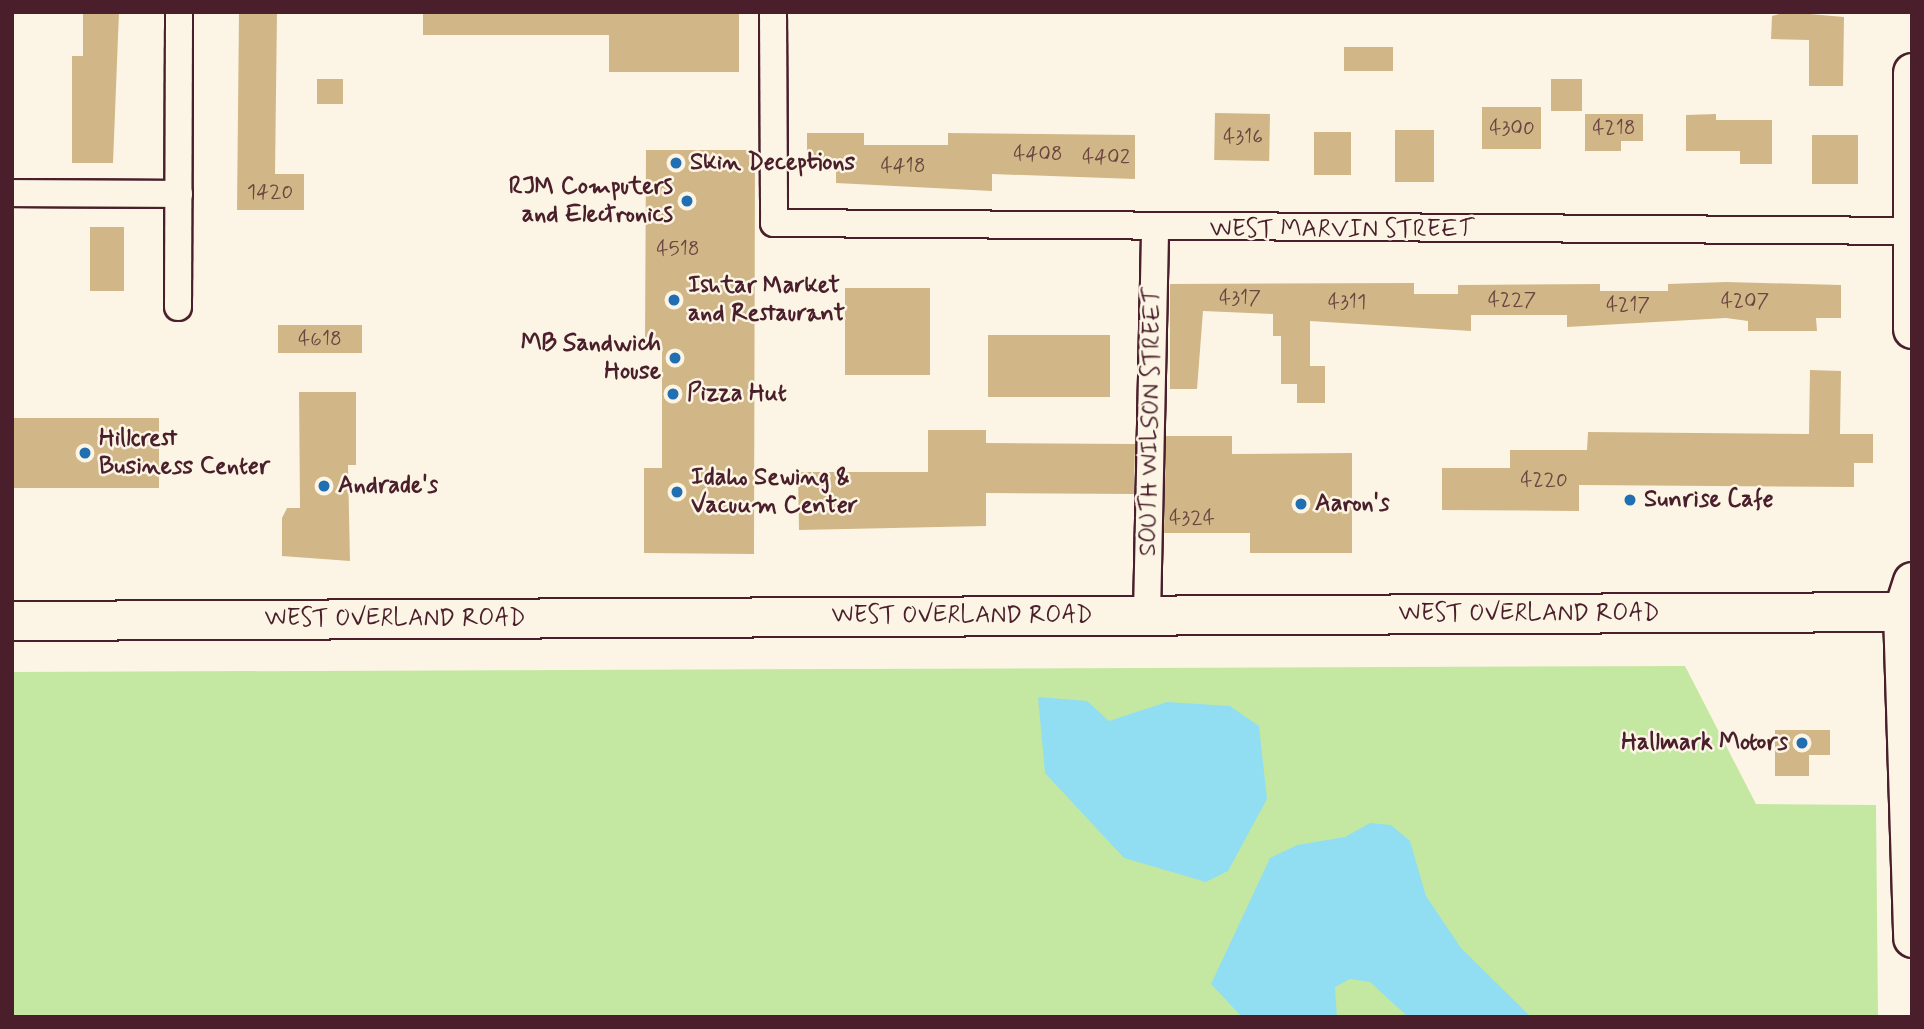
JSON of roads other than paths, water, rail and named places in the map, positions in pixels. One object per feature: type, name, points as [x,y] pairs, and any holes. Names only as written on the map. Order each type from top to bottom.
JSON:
[{"type":"main road","name":"WEST OVERLAND ROAD","points":[[12,621],[1147,615],[1908,602]]},
{"type":"street","points":[[178,307],[179,12]]},
{"type":"street","name":"WEST MARVIN STREET","points":[[773,12],[774,223],[1156,230],[1910,231]]},
{"type":"street","points":[[1912,72],[1912,329]]},
{"type":"street","points":[[12,193],[179,194]]},
{"type":"street","name":"SOUTH WILSON STREET","points":[[1147,615],[1156,230]]},
{"type":"street","points":[[1908,602],[1912,938]]},
{"type":"water","points":[[1038,697],[1087,701],[1109,721],[1167,702],[1230,706],[1259,726],[1267,799],[1228,871],[1206,882],[1124,858],[1045,773]]},
{"type":"water","points":[[1370,823],[1391,825],[1410,841],[1426,896],[1461,948],[1531,1017],[1408,1017],[1370,982],[1350,979],[1335,987],[1337,1017],[1242,1017],[1211,984],[1270,858],[1297,845],[1345,837]]},
{"type":"place","name":"Skin Deceptions","points":[[676,163]]},
{"type":"place","name":"RJM Computers and Electronics","points":[[687,201]]},
{"type":"place","name":"Ishtar Market and Restaurant","points":[[674,300]]},
{"type":"place","name":"MB Sandwich House","points":[[675,358]]},
{"type":"place","name":"Pizza Hut","points":[[673,394]]},
{"type":"place","name":"Hillcrest Business Center","points":[[85,453]]},
{"type":"place","name":"Andrade's","points":[[324,486]]},
{"type":"place","name":"Idaho Sewing & Vacuum Center","points":[[677,492]]},
{"type":"place","name":"Sunrise Cafe","points":[[1630,500]]},
{"type":"place","name":"Aaron's","points":[[1301,504]]},
{"type":"place","name":"Hallmark Motors","points":[[1802,743]]}]
